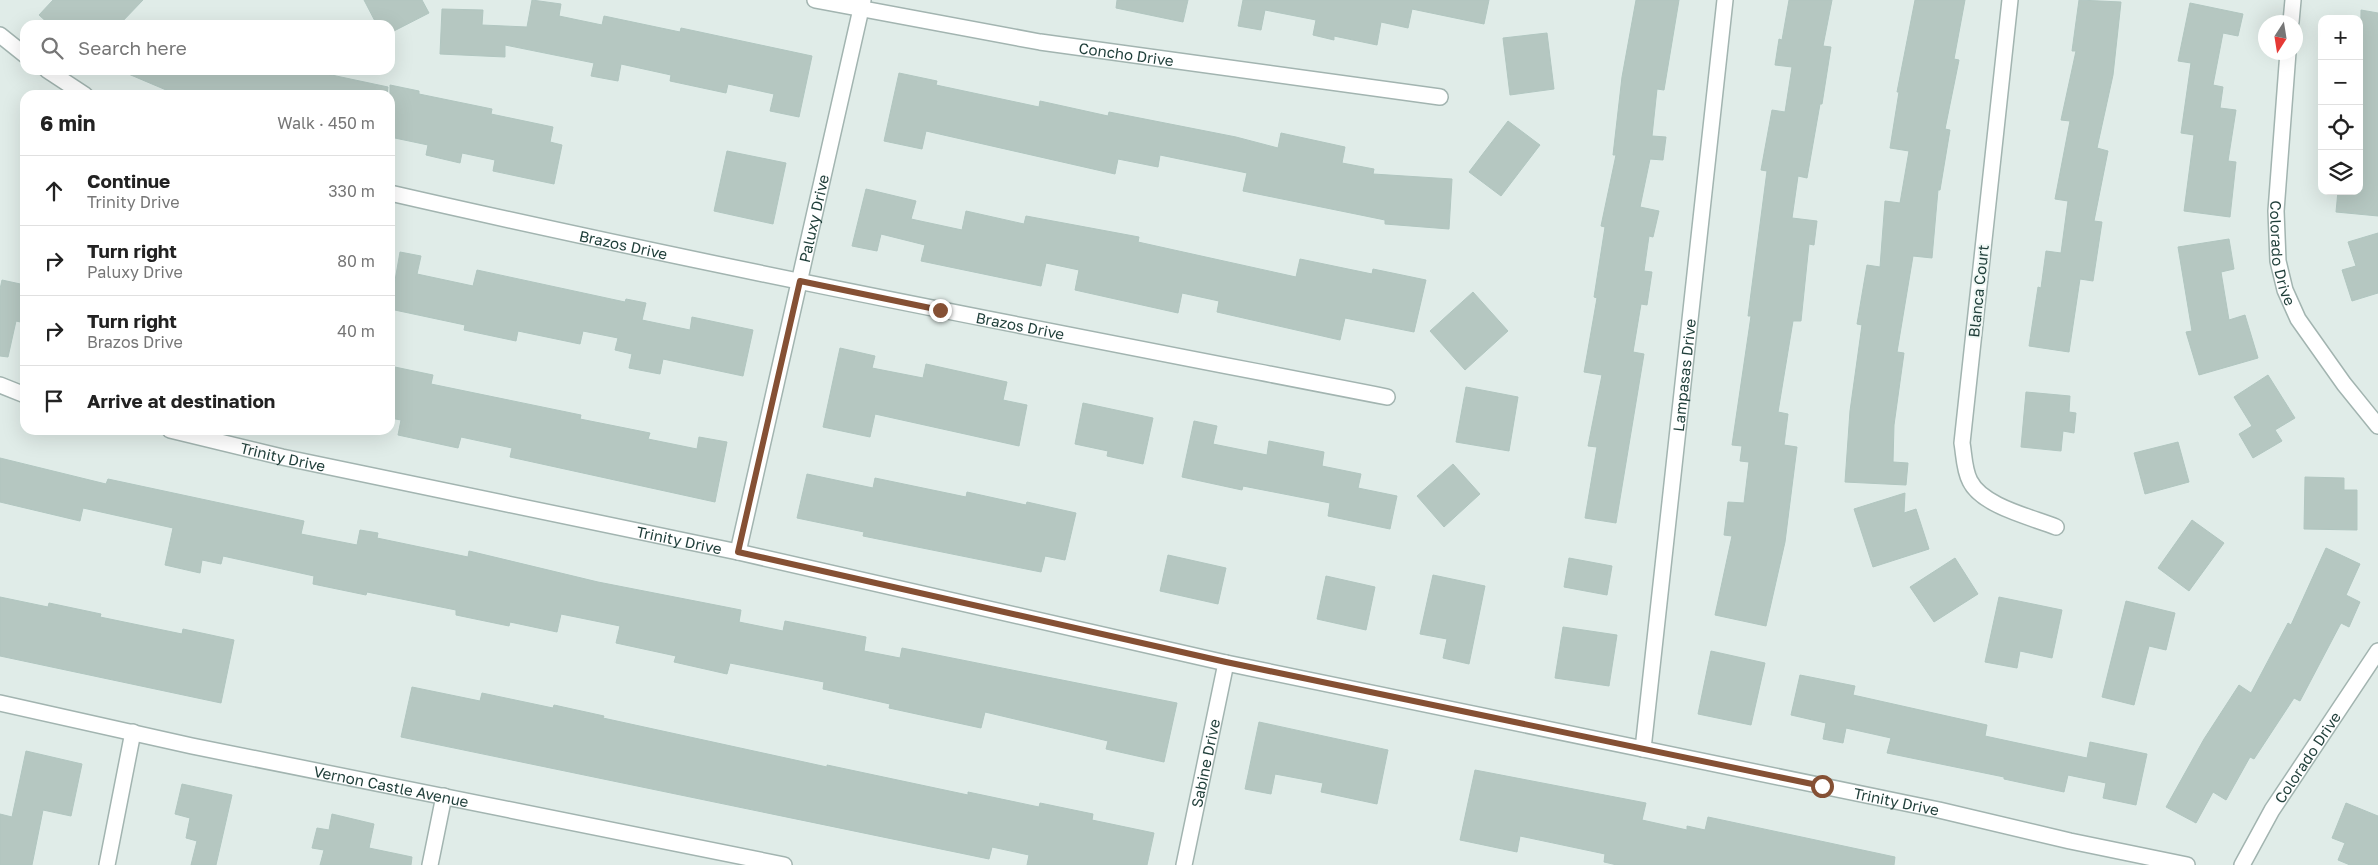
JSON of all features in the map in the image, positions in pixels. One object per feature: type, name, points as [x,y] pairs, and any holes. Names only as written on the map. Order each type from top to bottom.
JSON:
[{"type":"street","name":"Concho Drive","points":[[815,0],[862,5],[1040,42],[1440,97]]},
{"type":"street","name":"Lampasas Drive","points":[[1643,749],[1725,0]]},
{"type":"street","name":"Blanca Court","points":[[2010,0],[1962,443],[1969,479],[1976,491],[1987,500],[2056,527]]},
{"type":"street","points":[[2292,15],[2293,0]]},
{"type":"street","name":"Paluxy Drive","points":[[738,552],[862,5]]},
{"type":"street","points":[[0,35],[20,51]]},
{"type":"street","name":"Colorado Drive","points":[[2287,60],[2276,211],[2278,261],[2285,290],[2298,319],[2344,384],[2378,426]]},
{"type":"street","points":[[55,75],[77,90]]},
{"type":"street","name":"Brazos Drive","points":[[395,193],[487,215],[940,310],[1387,397]]},
{"type":"street","points":[[0,385],[20,393]]},
{"type":"street","name":"Trinity Drive","points":[[191,435],[292,459],[738,552],[1226,662],[1939,810],[2070,842],[2186,865]]},
{"type":"street","name":"Colorado Drive","points":[[2242,865],[2272,810],[2378,651]]},
{"type":"street","name":"Sabine Drive","points":[[1184,865],[1226,662]]},
{"type":"street","name":"Vernon Castle Avenue","points":[[0,703],[762,863],[784,865]]},
{"type":"street","points":[[107,865],[133,732]]},
{"type":"street","points":[[430,865],[444,796]]},
{"type":"building","points":[[53,0],[143,0],[124,20],[44,20],[39,15]]},
{"type":"building","points":[[364,0],[422,0],[429,13],[395,30],[395,20],[374,20]]},
{"type":"building","points":[[532,0],[561,4],[559,16],[602,25],[604,16],[680,32],[681,28],[812,56],[799,117],[770,111],[774,94],[728,84],[726,93],[670,81],[671,75],[621,64],[618,81],[591,76],[594,63],[505,45],[505,57],[440,54],[442,9],[483,10],[482,25],[527,27]]},
{"type":"building","points":[[1117,0],[1188,0],[1183,22],[1116,8]]},
{"type":"building","points":[[1243,0],[1489,0],[1484,24],[1412,9],[1408,28],[1381,22],[1377,45],[1334,36],[1334,40],[1313,35],[1316,20],[1265,10],[1261,30],[1238,26]]},
{"type":"building","points":[[1636,0],[1679,0],[1664,90],[1657,89],[1652,136],[1666,137],[1663,160],[1650,159],[1640,207],[1659,211],[1653,237],[1649,236],[1644,271],[1652,272],[1647,305],[1641,304],[1633,352],[1644,354],[1616,523],[1585,518],[1597,447],[1588,446],[1602,375],[1584,372],[1597,298],[1594,297],[1605,227],[1601,226],[1616,155],[1613,155],[1622,77]]},
{"type":"building","points":[[1789,0],[1832,0],[1823,46],[1831,47],[1807,178],[1798,176],[1792,218],[1817,221],[1814,245],[1809,244],[1801,321],[1793,321],[1778,412],[1788,414],[1784,445],[1797,447],[1785,542],[1766,626],[1715,615],[1732,536],[1724,535],[1728,502],[1744,503],[1749,462],[1740,461],[1742,446],[1732,445],[1751,316],[1748,316],[1767,171],[1761,170],[1772,110],[1785,112],[1792,67],[1775,65],[1779,39],[1782,40]]},
{"type":"building","points":[[1915,0],[1965,0],[1954,59],[1959,60],[1945,129],[1950,130],[1940,190],[1938,190],[1932,258],[1913,256],[1897,352],[1904,353],[1894,425],[1893,462],[1908,463],[1906,485],[1845,482],[1850,411],[1862,325],[1857,324],[1867,265],[1880,267],[1885,201],[1900,203],[1909,151],[1890,148],[1899,92],[1897,92]]},
{"type":"building","points":[[2079,0],[2121,2],[2113,75],[2097,148],[2108,151],[2094,221],[2102,222],[2093,281],[2080,279],[2069,352],[2029,346],[2038,287],[2041,288],[2046,251],[2061,253],[2068,201],[2055,199],[2070,121],[2061,120],[2076,51],[2072,51]]},
{"type":"building","points":[[2190,3],[2243,14],[2238,36],[2223,33],[2213,85],[2223,87],[2220,108],[2236,110],[2228,161],[2236,162],[2230,217],[2184,211],[2194,135],[2181,133],[2191,63],[2178,61]]},
{"type":"building","points":[[2361,10],[2378,13],[2378,216],[2336,212],[2338,195],[2363,195],[2363,15],[2361,15]]},
{"type":"building","points":[[1547,33],[1554,89],[1510,95],[1503,38]]},
{"type":"building","points":[[899,73],[937,81],[936,85],[1039,107],[1040,101],[1108,116],[1109,112],[1236,137],[1278,148],[1281,133],[1345,147],[1342,163],[1374,169],[1373,174],[1452,179],[1449,229],[1385,224],[1385,220],[1243,191],[1247,173],[1160,155],[1158,167],[1118,159],[1115,174],[926,131],[922,149],[884,141]]},
{"type":"building","points":[[131,75],[332,75],[388,87],[388,90],[166,90]]},
{"type":"building","points":[[390,85],[419,91],[419,94],[492,109],[491,114],[553,127],[550,142],[562,145],[554,184],[493,171],[495,160],[462,153],[460,163],[426,155],[428,145],[395,138],[395,90],[390,90]]},
{"type":"building","points":[[1508,121],[1540,145],[1501,196],[1469,172]]},
{"type":"building","points":[[727,151],[786,163],[773,224],[714,211]]},
{"type":"building","points":[[866,189],[916,201],[911,219],[962,230],[966,211],[1024,224],[1026,216],[1139,237],[1138,242],[1296,277],[1300,259],[1372,274],[1373,269],[1426,280],[1414,332],[1345,318],[1340,340],[1217,312],[1219,301],[1182,293],[1178,313],[1075,290],[1079,270],[1046,263],[1041,286],[921,261],[925,245],[881,234],[877,251],[852,246]]},
{"type":"building","points":[[2378,233],[2378,293],[2352,301],[2342,270],[2356,266],[2348,242]]},
{"type":"building","points":[[2229,239],[2234,269],[2221,272],[2229,320],[2245,315],[2258,358],[2199,375],[2186,332],[2192,331],[2178,247]]},
{"type":"building","points":[[400,252],[421,256],[417,274],[473,286],[477,270],[625,302],[626,299],[646,303],[642,320],[690,330],[692,317],[753,330],[743,376],[663,359],[660,374],[629,368],[632,354],[615,350],[618,338],[583,331],[580,344],[518,331],[516,341],[464,330],[465,325],[395,310],[395,280]]},
{"type":"building","points":[[2,280],[20,284],[20,322],[16,321],[8,357],[0,356],[0,289]]},
{"type":"building","points":[[1473,292],[1508,331],[1465,370],[1430,331]]},
{"type":"building","points":[[840,348],[875,356],[872,368],[923,378],[926,364],[1007,382],[1003,400],[1027,405],[1019,446],[875,414],[870,437],[823,427]]},
{"type":"building","points":[[395,367],[433,375],[431,384],[581,415],[580,419],[650,433],[648,439],[697,449],[699,437],[727,442],[715,502],[510,457],[512,448],[461,437],[458,448],[398,435],[401,420],[395,419]]},
{"type":"building","points":[[2268,375],[2295,418],[2275,430],[2282,441],[2253,458],[2239,434],[2252,426],[2234,397]]},
{"type":"building","points":[[1466,387],[1518,397],[1509,451],[1456,442]]},
{"type":"building","points":[[2026,392],[2070,396],[2069,412],[2076,413],[2074,433],[2063,431],[2061,451],[2021,447]]},
{"type":"building","points":[[1083,403],[1153,418],[1143,464],[1107,456],[1108,451],[1075,444]]},
{"type":"building","points":[[1194,421],[1217,426],[1213,444],[1267,455],[1269,441],[1324,452],[1322,466],[1361,474],[1358,488],[1397,496],[1390,529],[1328,516],[1330,503],[1243,486],[1242,490],[1182,477]]},
{"type":"building","points":[[2178,442],[2189,482],[2145,494],[2134,453]]},
{"type":"building","points":[[0,458],[106,484],[108,479],[304,521],[301,534],[357,545],[360,530],[378,533],[377,538],[468,557],[469,551],[598,582],[741,610],[739,622],[783,631],[785,621],[866,637],[864,651],[900,658],[902,648],[1177,703],[1164,762],[1106,749],[1108,741],[985,712],[981,728],[889,708],[890,704],[823,689],[824,682],[730,663],[727,674],[674,662],[676,656],[616,643],[620,626],[561,614],[557,632],[510,622],[509,626],[456,615],[456,610],[367,592],[366,595],[313,584],[314,576],[223,556],[221,564],[202,560],[200,573],[165,565],[173,528],[83,508],[80,521],[0,502]]},
{"type":"building","points":[[1453,464],[1480,494],[1444,527],[1417,496]]},
{"type":"building","points":[[807,474],[873,488],[875,478],[966,497],[967,492],[1026,505],[1027,502],[1076,513],[1065,560],[1045,556],[1041,572],[863,536],[864,532],[797,518]]},
{"type":"building","points":[[2305,477],[2344,478],[2344,490],[2357,490],[2357,530],[2304,529]]},
{"type":"building","points":[[1905,493],[1904,513],[1916,509],[1929,549],[1873,567],[1854,509]]},
{"type":"building","points":[[2192,520],[2224,543],[2189,591],[2158,568]]},
{"type":"building","points":[[2326,548],[2360,564],[2346,595],[2360,602],[2349,627],[2341,623],[2300,701],[2294,698],[2254,759],[2250,757],[2226,800],[2213,792],[2196,823],[2166,807],[2204,739],[2239,685],[2251,693],[2288,623],[2291,625]]},
{"type":"building","points":[[1168,555],[1226,568],[1218,604],[1160,591]]},
{"type":"building","points":[[1569,558],[1612,566],[1607,595],[1564,587]]},
{"type":"building","points":[[1955,558],[1978,594],[1934,622],[1910,587]]},
{"type":"building","points":[[1433,575],[1485,586],[1469,664],[1443,658],[1447,639],[1420,634]]},
{"type":"building","points":[[1326,576],[1375,587],[1366,630],[1317,619]]},
{"type":"building","points":[[0,597],[48,607],[49,603],[101,614],[100,617],[182,634],[183,629],[234,640],[221,703],[0,656]]},
{"type":"building","points":[[1999,597],[2062,610],[2052,658],[2020,651],[2017,668],[1985,662]]},
{"type":"building","points":[[2126,601],[2175,613],[2166,650],[2149,646],[2134,705],[2102,697]]},
{"type":"building","points":[[1563,627],[1617,635],[1609,686],[1555,678]]},
{"type":"building","points":[[1711,651],[1765,663],[1751,725],[1698,714]]},
{"type":"building","points":[[1800,675],[1855,686],[1853,695],[1987,725],[1985,736],[2087,758],[2090,742],[2147,754],[2136,805],[2103,798],[2106,783],[2068,775],[2064,792],[2004,779],[2004,777],[1887,753],[1891,738],[1846,728],[1843,743],[1823,739],[1826,723],[1791,715]]},
{"type":"building","points":[[412,687],[480,701],[482,693],[553,708],[554,705],[604,716],[603,718],[827,767],[827,765],[968,795],[968,792],[1039,807],[1040,803],[1093,814],[1092,820],[1154,833],[1147,865],[1027,865],[1029,855],[992,847],[989,859],[401,737]]},
{"type":"building","points":[[1259,722],[1388,750],[1377,804],[1321,792],[1323,783],[1275,774],[1271,794],[1245,789]]},
{"type":"building","points":[[26,751],[82,764],[71,816],[43,810],[32,865],[0,865],[0,814],[12,817]]},
{"type":"building","points":[[1475,770],[1646,803],[1642,820],[1687,830],[1687,826],[1705,830],[1708,817],[1895,857],[1894,865],[1617,865],[1604,862],[1605,854],[1520,836],[1517,852],[1460,840]]},
{"type":"building","points":[[182,784],[232,795],[216,865],[191,865],[197,841],[186,838],[190,818],[175,814]]},
{"type":"building","points":[[2346,803],[2378,816],[2378,865],[2350,865],[2338,860],[2345,843],[2332,838]]},
{"type":"building","points":[[332,814],[374,824],[369,848],[412,857],[411,865],[320,865],[324,850],[312,848],[317,828],[329,830]]},
{"type":"route","points":[[940,310],[800,281],[738,552],[1226,662],[1822,786]]}]
